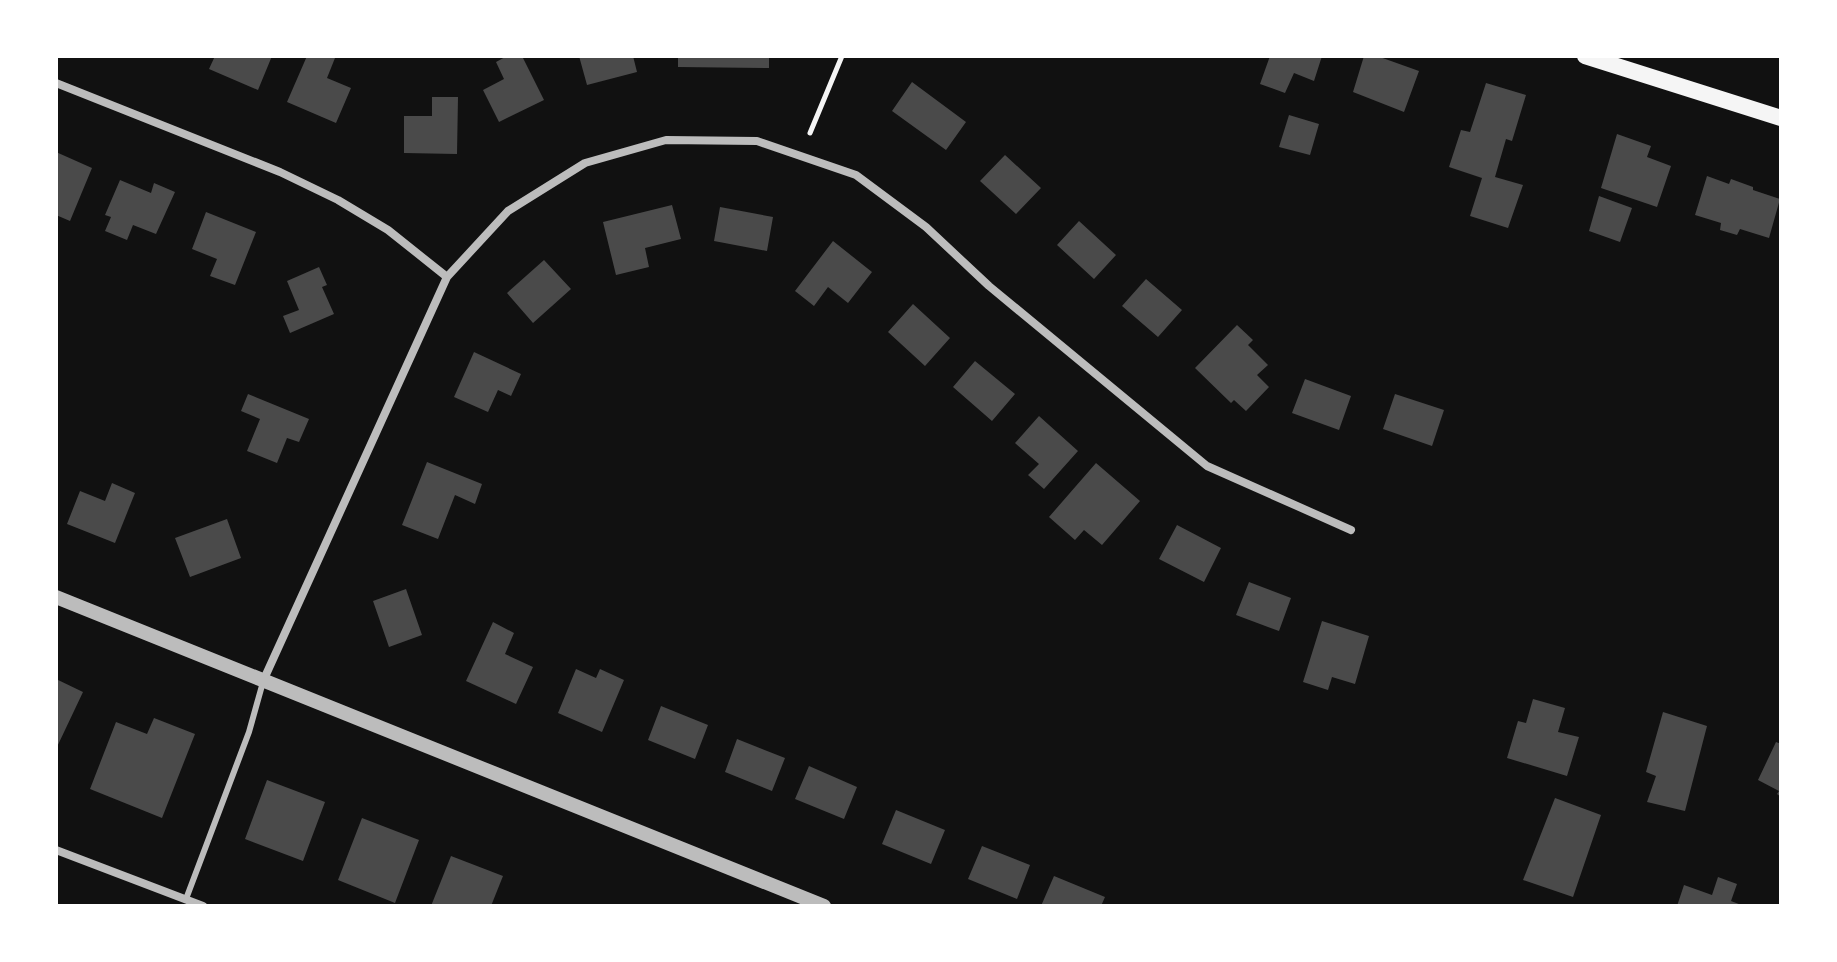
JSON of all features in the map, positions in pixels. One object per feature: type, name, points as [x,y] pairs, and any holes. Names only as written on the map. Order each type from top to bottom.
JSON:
[{"type":"main road","points":[[1585,56],[1781,118]]},
{"type":"street","points":[[56,83],[280,172],[338,200],[388,230],[447,277]]},
{"type":"street","points":[[264,679],[447,277],[508,211],[585,163],[666,140],[757,141],[856,175],[926,227],[989,286],[1207,466],[1351,530]]},
{"type":"street","points":[[56,597],[824,906]]},
{"type":"street","points":[[56,850],[203,906]]},
{"type":"lane","points":[[186,899],[249,732],[264,679]]},
{"type":"path","points":[[810,133],[842,56]]},
{"type":"building","points":[[215,56],[272,56],[258,90],[209,69]]},
{"type":"building","points":[[307,56],[335,58],[327,78],[351,88],[336,123],[287,102]]},
{"type":"building","points":[[507,56],[522,56],[544,100],[499,122],[483,90],[504,79],[496,62]]},
{"type":"building","points":[[579,56],[633,56],[637,72],[587,85]]},
{"type":"building","points":[[678,56],[769,56],[769,68],[678,67]]},
{"type":"building","points":[[1270,56],[1322,56],[1314,81],[1294,73],[1285,93],[1260,84]]},
{"type":"building","points":[[1364,56],[1377,56],[1419,71],[1404,112],[1353,92]]},
{"type":"building","points":[[912,82],[966,122],[946,150],[892,111]]},
{"type":"building","points":[[1486,83],[1526,95],[1512,141],[1506,139],[1495,177],[1523,185],[1508,228],[1470,216],[1482,178],[1449,167],[1461,130],[1470,132]]},
{"type":"building","points":[[432,97],[458,97],[457,154],[404,153],[404,116],[432,116]]},
{"type":"building","points":[[1289,115],[1319,124],[1310,155],[1279,147]]},
{"type":"building","points":[[1617,134],[1651,146],[1647,157],[1671,166],[1657,207],[1601,188]]},
{"type":"building","points":[[56,152],[92,168],[70,221],[56,215]]},
{"type":"building","points":[[1005,155],[1041,188],[1016,214],[980,181]]},
{"type":"building","points":[[1707,176],[1729,184],[1731,179],[1780,199],[1769,238],[1740,229],[1737,235],[1720,230],[1721,223],[1695,215]]},
{"type":"building","points":[[120,180],[151,193],[154,183],[175,192],[156,234],[133,225],[127,240],[105,231],[111,217],[105,215]]},
{"type":"building","points":[[1599,196],[1632,208],[1620,242],[1589,231]]},
{"type":"building","points":[[672,205],[681,239],[645,248],[649,267],[616,275],[603,222]]},
{"type":"building","points":[[720,207],[773,217],[767,251],[714,241]]},
{"type":"building","points":[[206,212],[256,232],[235,285],[210,276],[217,259],[192,249]]},
{"type":"building","points":[[1079,221],[1116,255],[1094,279],[1057,245]]},
{"type":"building","points":[[833,241],[872,272],[848,303],[828,287],[814,306],[795,291]]},
{"type":"building","points":[[544,260],[571,289],[533,323],[507,293]]},
{"type":"building","points":[[319,267],[327,285],[322,287],[334,314],[290,333],[283,316],[299,310],[287,281]]},
{"type":"building","points":[[1146,279],[1182,310],[1158,337],[1122,306]]},
{"type":"building","points":[[913,304],[950,338],[925,366],[888,332]]},
{"type":"building","points":[[1237,325],[1253,340],[1248,345],[1268,365],[1257,375],[1269,387],[1246,411],[1234,400],[1231,403],[1195,368]]},
{"type":"building","points":[[474,352],[521,374],[511,396],[498,390],[488,412],[454,397]]},
{"type":"building","points":[[975,361],[1015,394],[992,421],[953,387]]},
{"type":"building","points":[[1305,379],[1351,396],[1339,430],[1292,413]]},
{"type":"building","points":[[248,394],[309,419],[299,442],[287,438],[277,463],[247,451],[260,419],[241,411]]},
{"type":"building","points":[[1395,394],[1444,410],[1432,446],[1383,429]]},
{"type":"building","points":[[1039,416],[1078,451],[1044,489],[1028,475],[1039,464],[1015,443]]},
{"type":"building","points":[[427,462],[482,484],[475,504],[455,495],[438,539],[402,525]]},
{"type":"building","points":[[1096,463],[1140,501],[1102,545],[1084,530],[1075,540],[1049,517]]},
{"type":"building","points":[[112,483],[135,493],[115,543],[67,524],[80,491],[105,501]]},
{"type":"building","points":[[227,519],[241,558],[190,577],[175,538]]},
{"type":"building","points":[[1177,525],[1221,548],[1204,582],[1159,559]]},
{"type":"building","points":[[1249,582],[1291,598],[1279,631],[1236,615]]},
{"type":"building","points":[[406,589],[422,635],[389,647],[373,601]]},
{"type":"building","points":[[1322,621],[1369,636],[1355,684],[1332,677],[1328,690],[1303,682]]},
{"type":"building","points":[[493,622],[514,633],[505,654],[533,667],[516,704],[466,681]]},
{"type":"building","points":[[576,669],[596,678],[600,669],[624,680],[602,732],[558,713]]},
{"type":"building","points":[[56,679],[83,692],[56,749]]},
{"type":"building","points":[[1533,699],[1565,708],[1558,732],[1579,737],[1567,776],[1507,758],[1518,721],[1526,723]]},
{"type":"building","points":[[661,706],[708,725],[695,759],[648,740]]},
{"type":"building","points":[[1663,712],[1707,726],[1685,811],[1647,802],[1656,776],[1646,772]]},
{"type":"building","points":[[154,718],[195,734],[162,818],[90,789],[116,722],[147,734]]},
{"type":"building","points":[[737,739],[785,758],[772,791],[725,772]]},
{"type":"building","points":[[1776,742],[1781,744],[1781,797],[1777,794],[1779,791],[1758,780]]},
{"type":"building","points":[[809,766],[857,787],[844,819],[795,799]]},
{"type":"building","points":[[267,780],[325,802],[303,861],[245,839]]},
{"type":"building","points":[[1555,798],[1601,815],[1573,897],[1523,880]]},
{"type":"building","points":[[896,810],[945,830],[931,864],[882,844]]},
{"type":"building","points":[[362,818],[419,840],[395,903],[338,880]]},
{"type":"building","points":[[982,846],[1030,865],[1017,899],[968,879]]},
{"type":"building","points":[[451,856],[503,876],[491,906],[431,906]]},
{"type":"building","points":[[1054,876],[1105,897],[1101,906],[1041,906]]},
{"type":"building","points":[[1718,877],[1737,884],[1731,901],[1744,906],[1677,906],[1684,885],[1712,895]]}]
